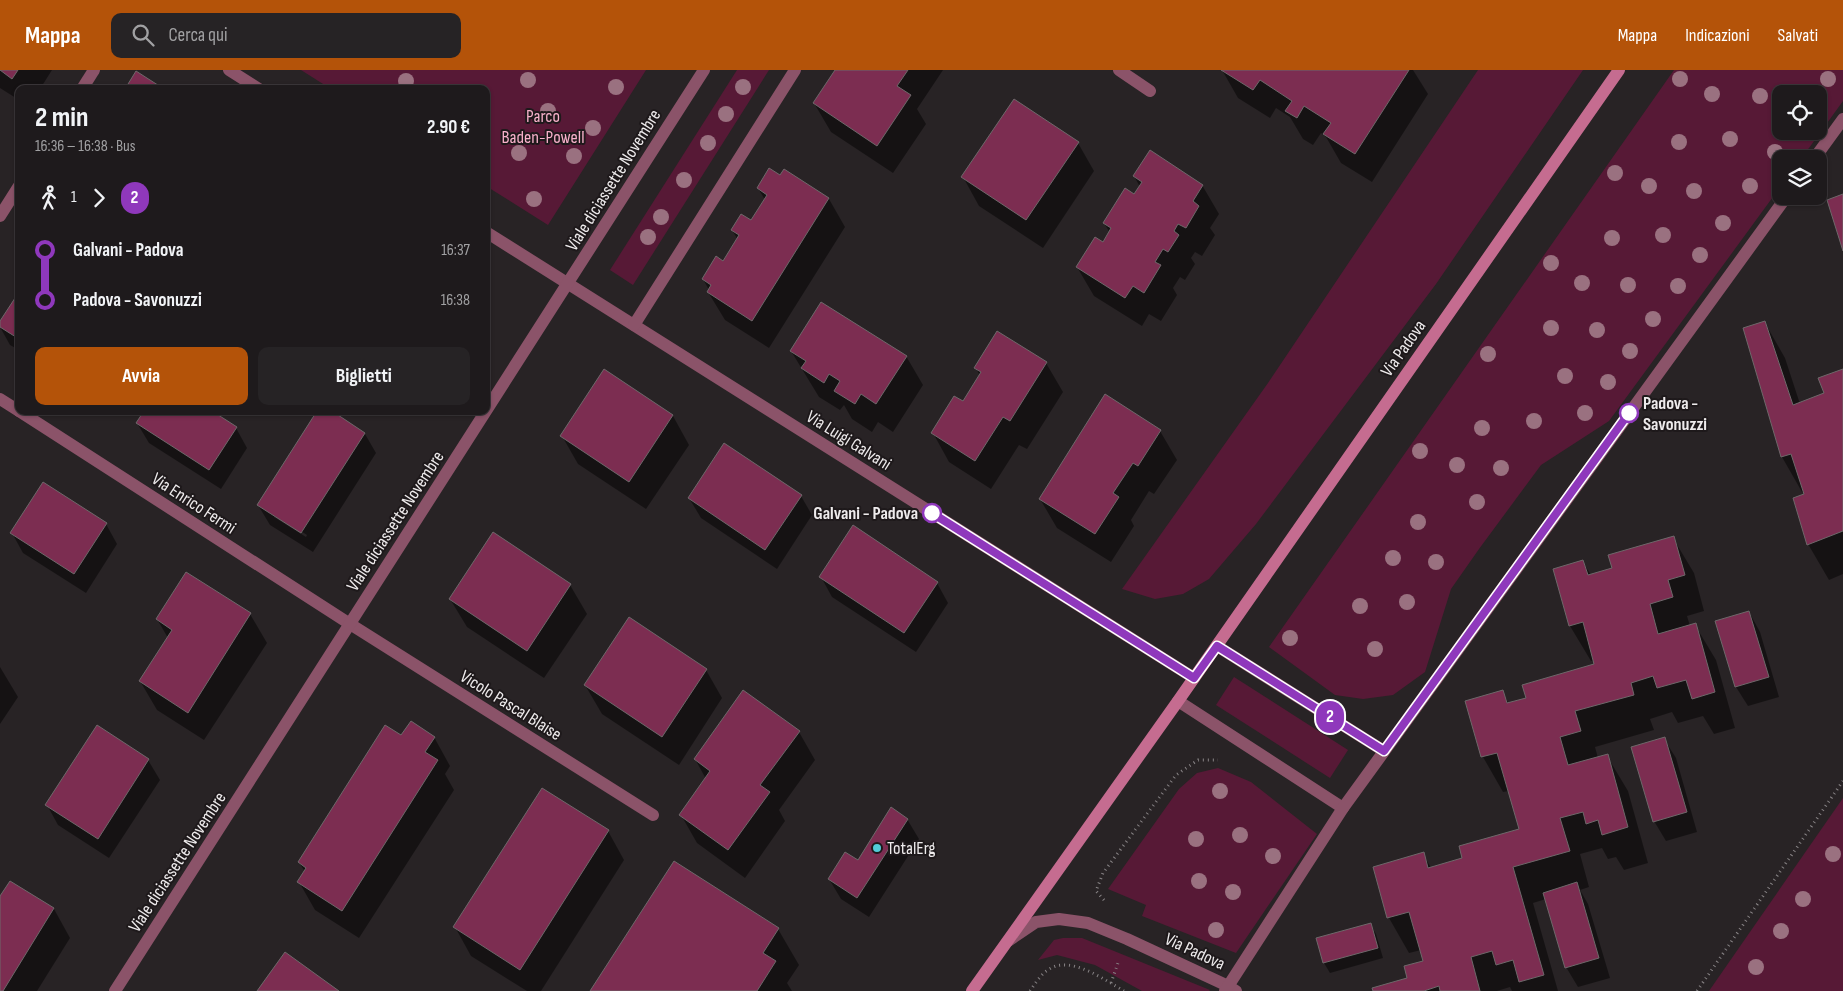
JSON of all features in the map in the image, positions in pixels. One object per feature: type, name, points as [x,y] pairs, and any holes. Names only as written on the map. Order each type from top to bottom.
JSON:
[{"type":"main road","name":"Via Padova","points":[[972,991],[1217,646],[1619,70]]},
{"type":"street","points":[[85,85],[94,70]]},
{"type":"street","points":[[230,70],[253,85]]},
{"type":"street","name":"Viale diciassette Novembre","points":[[490,406],[704,70]]},
{"type":"street","points":[[634,325],[795,70]]},
{"type":"street","points":[[1119,70],[1150,91]]},
{"type":"street","points":[[1821,150],[1843,119]]},
{"type":"street","points":[[0,216],[15,192]]},
{"type":"street","name":"Via Padova","points":[[1008,941],[1036,922],[1058,920],[1088,923],[1127,939],[1230,989],[1343,808],[1780,205]]},
{"type":"street","name":"Via Luigi Galvani","points":[[490,235],[1194,678]]},
{"type":"street","name":"Via Enrico Fermi","points":[[0,399],[15,408]]},
{"type":"street","name":"Via Enrico Fermi","points":[[25,415],[350,624]]},
{"type":"street","name":"Viale diciassette Novembre","points":[[115,991],[484,415]]},
{"type":"street","name":"Vicolo Pascal Blaise","points":[[350,624],[653,816]]},
{"type":"street","points":[[1217,646],[1384,751]]},
{"type":"street","points":[[1178,701],[1343,808]]},
{"type":"path","points":[[1107,902],[1096,891],[1103,873],[1176,775],[1198,760],[1224,760]]},
{"type":"path","points":[[1697,991],[1843,781]]},
{"type":"path","points":[[1111,983],[1127,939]]},
{"type":"path","points":[[1030,991],[1049,968],[1058,965],[1079,967],[1124,991]]},
{"type":"green space","name":"Parco Baden-Powell","points":[[301,70],[646,70],[548,225],[490,189],[490,85],[325,85]]},
{"type":"green space","points":[[737,70],[769,70],[633,285],[610,270]]},
{"type":"green space","points":[[1478,70],[1583,70],[1436,284],[1256,524],[1209,579],[1183,594],[1155,599],[1122,589],[1268,383]]},
{"type":"green space","points":[[1674,70],[1843,70],[1843,101],[1827,123],[1827,85],[1772,85],[1772,140],[1815,140],[1808,150],[1772,150],[1772,198],[1609,421],[1541,465],[1479,549],[1451,589],[1425,672],[1393,695],[1363,699],[1335,695],[1269,647]]},
{"type":"green space","points":[[1234,677],[1348,750],[1330,778],[1216,705]]},
{"type":"green space","points":[[1218,768],[1251,782],[1317,834],[1236,953],[1142,916],[1146,905],[1108,889],[1179,789],[1197,773]]},
{"type":"green space","points":[[1843,798],[1843,991],[1709,991]]},
{"type":"green space","points":[[1082,938],[1210,990],[1142,991],[1095,965],[1057,955],[1038,960],[1054,940]]},
{"type":"building","points":[[0,70],[18,70],[12,79]]},
{"type":"building","points":[[835,70],[908,70],[897,86],[911,95],[877,146],[813,103]]},
{"type":"building","points":[[1221,70],[1409,70],[1355,154],[1323,134],[1331,123],[1304,106],[1297,118],[1285,111],[1292,101],[1260,80],[1253,90]]},
{"type":"building","points":[[136,71],[158,85],[127,85]]},
{"type":"building","points":[[1014,99],[1079,142],[1026,220],[961,177]]},
{"type":"building","points":[[1150,150],[1203,185],[1193,201],[1199,206],[1186,228],[1178,224],[1174,231],[1179,235],[1168,252],[1163,249],[1155,262],[1161,265],[1144,293],[1133,286],[1125,298],[1076,267],[1095,237],[1103,242],[1111,228],[1103,223],[1125,188],[1134,194],[1142,182],[1133,176]]},
{"type":"building","points":[[769,168],[780,175],[784,169],[829,198],[752,321],[707,292],[711,285],[702,279],[716,256],[723,261],[739,235],[731,230],[741,214],[751,220],[767,195],[757,188]]},
{"type":"building","points":[[1843,194],[1843,251],[1827,200]]},
{"type":"building","points":[[15,298],[15,336],[0,327],[0,321]]},
{"type":"building","points":[[821,302],[907,356],[876,404],[861,394],[855,404],[834,391],[840,381],[829,374],[824,383],[801,368],[806,361],[790,351]]},
{"type":"building","points":[[1765,321],[1793,405],[1824,393],[1818,378],[1843,369],[1843,531],[1807,545],[1793,498],[1804,494],[1791,454],[1781,457],[1743,328]]},
{"type":"building","points":[[997,331],[1047,362],[1010,421],[1003,417],[975,461],[931,433],[954,396],[963,401],[981,372],[974,368]]},
{"type":"building","points":[[604,369],[673,415],[629,482],[560,436]]},
{"type":"building","points":[[1105,394],[1161,430],[1138,466],[1133,463],[1113,493],[1119,497],[1095,534],[1039,499]]},
{"type":"building","points":[[141,415],[218,415],[237,427],[209,470],[136,423]]},
{"type":"building","points":[[314,415],[338,415],[365,433],[301,533],[257,505]]},
{"type":"building","points":[[724,443],[802,495],[765,550],[688,498]]},
{"type":"building","points":[[43,482],[107,523],[74,574],[10,533]]},
{"type":"building","points":[[853,525],[938,582],[904,633],[819,577]]},
{"type":"building","points":[[493,532],[571,584],[527,651],[449,599]]},
{"type":"building","points":[[1674,536],[1685,575],[1668,580],[1673,597],[1650,604],[1658,634],[1696,623],[1715,692],[1692,699],[1686,680],[1657,688],[1653,676],[1631,683],[1634,695],[1575,711],[1581,731],[1560,737],[1568,765],[1608,754],[1628,827],[1602,835],[1598,820],[1586,824],[1583,812],[1560,818],[1570,851],[1513,867],[1544,975],[1519,982],[1513,960],[1496,965],[1492,951],[1471,957],[1480,991],[1440,991],[1439,986],[1424,991],[1373,991],[1372,988],[1407,978],[1404,966],[1423,961],[1409,912],[1387,918],[1373,867],[1424,852],[1428,868],[1462,858],[1459,846],[1519,829],[1497,753],[1481,757],[1465,701],[1503,690],[1507,703],[1526,698],[1522,685],[1594,664],[1583,622],[1569,626],[1553,569],[1583,560],[1588,575],[1612,568],[1608,555]]},
{"type":"building","points":[[186,572],[251,613],[188,713],[139,681],[172,630],[156,619]]},
{"type":"building","points":[[1749,611],[1769,677],[1735,687],[1715,621]]},
{"type":"building","points":[[629,617],[707,669],[662,737],[584,685]]},
{"type":"building","points":[[743,690],[800,731],[760,785],[770,792],[728,850],[679,815],[710,771],[694,759]]},
{"type":"building","points":[[411,721],[435,737],[425,752],[438,760],[342,911],[297,882],[306,868],[298,862],[385,725],[401,735]]},
{"type":"building","points":[[97,725],[149,759],[98,839],[45,805]]},
{"type":"building","points":[[1665,737],[1687,812],[1653,822],[1631,747]]},
{"type":"building","points":[[542,788],[609,830],[520,970],[453,927]]},
{"type":"building","points":[[891,807],[908,819],[857,898],[828,879],[845,852],[858,860]]},
{"type":"building","points":[[674,861],[779,928],[763,953],[776,961],[757,991],[590,991]]},
{"type":"building","points":[[10,881],[54,908],[3,991],[0,991],[0,896]]},
{"type":"building","points":[[1577,882],[1599,958],[1565,968],[1543,893]]},
{"type":"building","points":[[1371,923],[1378,948],[1323,963],[1316,938]]},
{"type":"building","points":[[285,952],[339,991],[257,991]]},
{"type":"bus line","name":"2","points":[[932,513],[1194,678],[1217,646],[1384,751],[1629,413]]},
{"type":"place","name":"Padova - Savonuzzi","points":[[1629,413]]},
{"type":"place","name":"Galvani - Padova","points":[[932,513]]},
{"type":"place","name":"TotalErg","points":[[877,848]]}]
